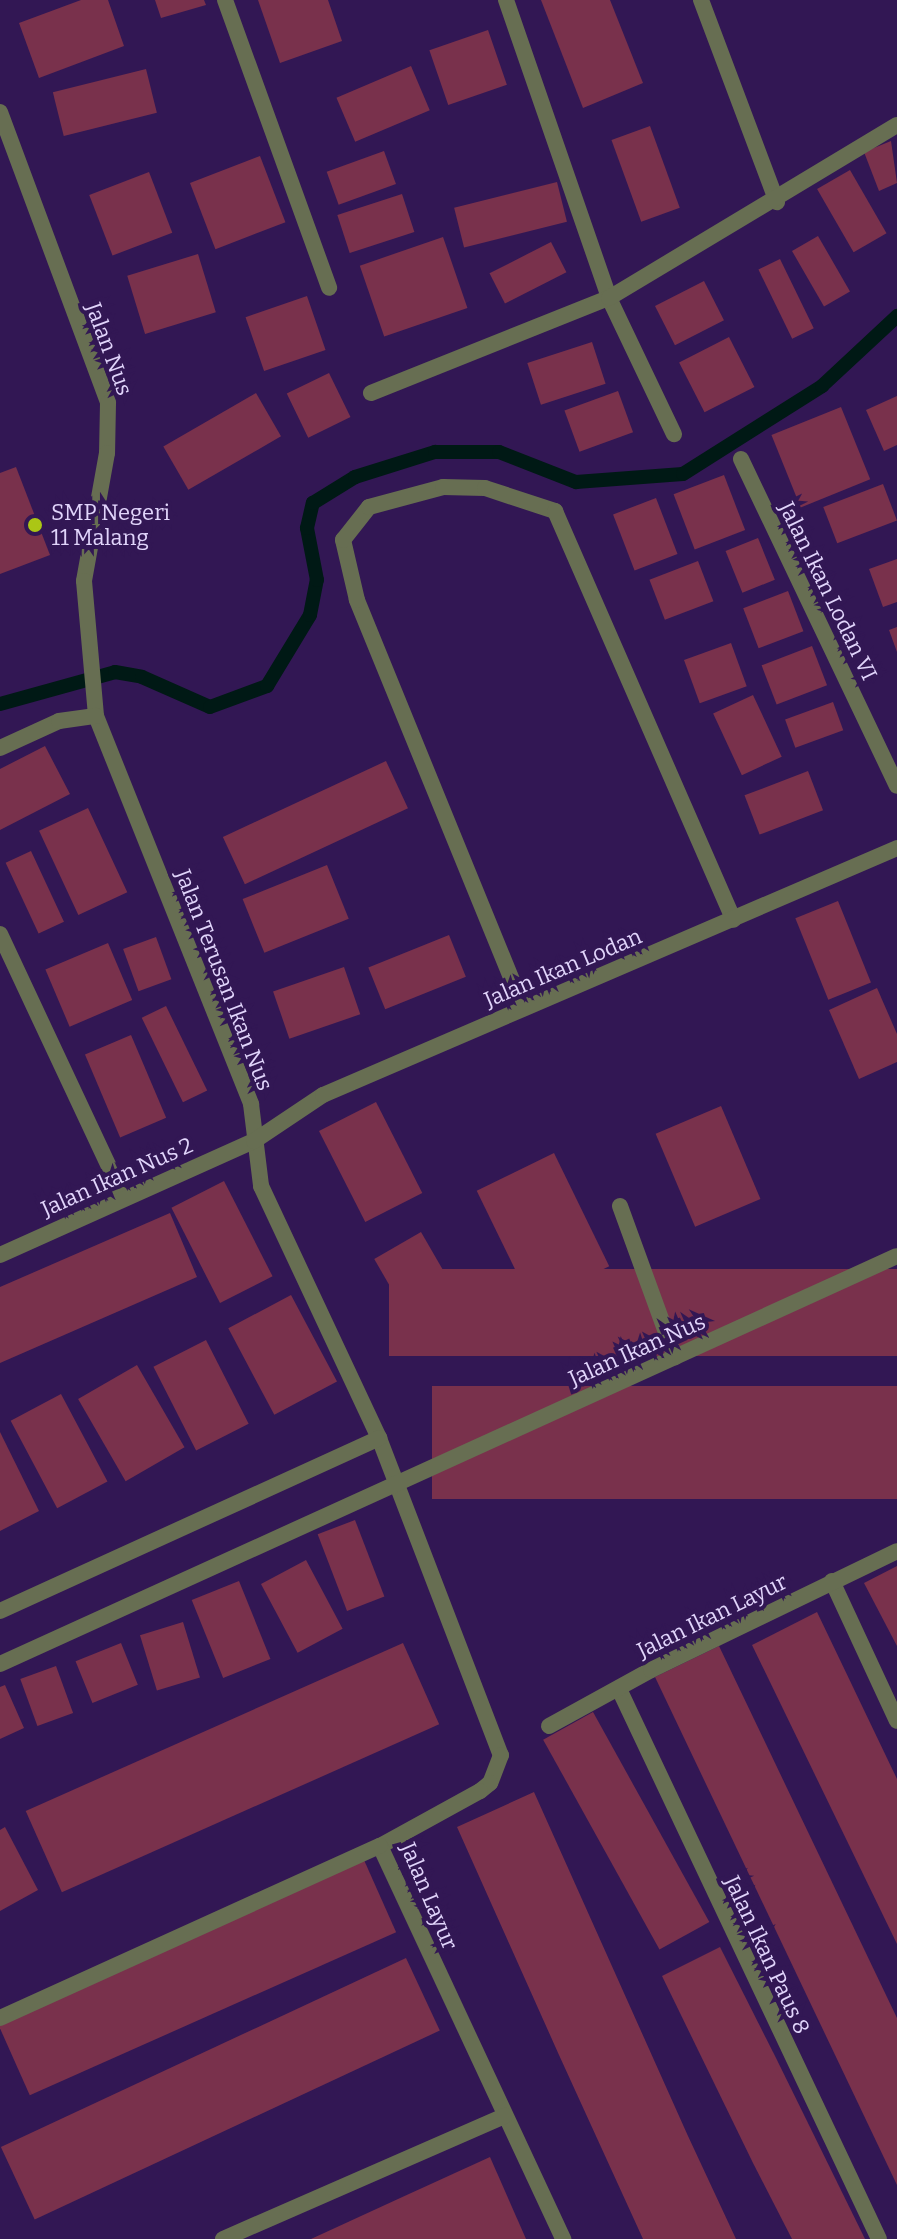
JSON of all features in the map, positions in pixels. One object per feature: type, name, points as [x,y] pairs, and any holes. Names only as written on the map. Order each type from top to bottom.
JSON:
[{"type":"street","points":[[225,0],[329,288]]},
{"type":"street","points":[[506,0],[609,298],[674,434]]},
{"type":"street","points":[[701,0],[777,202]]},
{"type":"street","name":"Jalan Nus","points":[[0,112],[108,403],[107,453],[84,581],[96,710]]},
{"type":"street","points":[[371,393],[609,298],[777,202],[897,125]]},
{"type":"street","name":"Jalan Ikan Lodan VI","points":[[741,459],[897,786]]},
{"type":"street","points":[[523,1007],[357,600],[343,540],[369,507],[443,487],[485,488],[555,511],[734,920]]},
{"type":"street","points":[[0,748],[59,721],[96,710]]},
{"type":"street","name":"Jalan Terusan Ikan Nus","points":[[96,710],[251,1104],[261,1186],[379,1438],[395,1483]]},
{"type":"street","name":"Jalan Ikan Lodan","points":[[254,1141],[323,1095],[897,848]]},
{"type":"street","points":[[0,934],[123,1196]]},
{"type":"street","name":"Jalan Ikan Nus 2","points":[[0,1255],[123,1196],[254,1141]]},
{"type":"street","points":[[620,1206],[675,1357]]},
{"type":"street","name":"Jalan Ikan Nus","points":[[0,1664],[897,1256]]},
{"type":"street","points":[[0,1611],[379,1438]]},
{"type":"street","name":"Jalan Layur","points":[[395,1483],[501,1755],[490,1783],[480,1791],[380,1846],[563,2239]]},
{"type":"street","name":"Jalan Ikan Layur","points":[[549,1726],[832,1581],[897,1551]]},
{"type":"street","points":[[832,1581],[897,1721]]},
{"type":"street","name":"Jalan Ikan Paus 8","points":[[619,1689],[879,2239]]},
{"type":"street","points":[[0,2018],[380,1846]]},
{"type":"street","points":[[223,2239],[505,2116]]},
{"type":"building","points":[[81,0],[108,0],[124,46],[39,78],[19,23]]},
{"type":"building","points":[[155,0],[204,0],[206,5],[161,18]]},
{"type":"building","points":[[258,0],[328,0],[342,41],[280,63]]},
{"type":"building","points":[[541,0],[610,0],[643,83],[583,108]]},
{"type":"building","points":[[488,30],[507,85],[448,105],[429,50]]},
{"type":"building","points":[[411,66],[430,110],[355,142],[336,98]]},
{"type":"building","points":[[146,69],[157,113],[64,136],[53,92]]},
{"type":"building","points":[[650,126],[680,208],[641,222],[611,140]]},
{"type":"building","points":[[891,141],[897,183],[879,191],[864,152]]},
{"type":"building","points":[[384,151],[396,184],[339,205],[327,172]]},
{"type":"building","points":[[260,156],[285,222],[215,249],[190,183]]},
{"type":"building","points":[[850,170],[886,233],[854,252],[817,189]]},
{"type":"building","points":[[149,172],[172,233],[113,256],[89,195]]},
{"type":"building","points":[[557,182],[567,222],[464,247],[454,208]]},
{"type":"building","points":[[402,194],[414,232],[350,253],[337,215]]},
{"type":"building","points":[[818,236],[850,291],[824,306],[792,251]]},
{"type":"building","points":[[443,237],[467,308],[384,337],[360,266]]},
{"type":"building","points":[[551,242],[566,272],[505,304],[490,273]]},
{"type":"building","points":[[198,254],[216,312],[145,334],[127,276]]},
{"type":"building","points":[[780,259],[814,328],[792,339],[758,270]]},
{"type":"building","points":[[704,281],[724,320],[675,345],[655,306]]},
{"type":"building","points":[[307,296],[326,350],[264,371],[246,317]]},
{"type":"building","points":[[729,337],[754,387],[705,412],[679,362]]},
{"type":"building","points":[[592,342],[606,384],[541,405],[527,363]]},
{"type":"building","points":[[329,373],[350,417],[308,438],[287,394]]},
{"type":"building","points":[[618,391],[633,432],[579,452],[564,410]]},
{"type":"building","points":[[256,393],[281,436],[188,490],[163,446]]},
{"type":"building","points":[[897,396],[897,445],[884,451],[866,410]]},
{"type":"building","points":[[841,407],[870,479],[801,507],[771,435]]},
{"type":"building","points":[[16,467],[50,555],[0,574],[0,473]]},
{"type":"building","points":[[724,475],[745,530],[695,549],[674,494]]},
{"type":"building","points":[[883,484],[897,520],[837,543],[823,507]]},
{"type":"building","points":[[656,498],[678,554],[635,570],[613,514]]},
{"type":"building","points":[[758,538],[775,580],[742,593],[726,551]]},
{"type":"building","points":[[897,559],[897,602],[883,607],[869,569]]},
{"type":"building","points":[[698,561],[713,601],[665,620],[649,580]]},
{"type":"building","points":[[788,591],[803,631],[759,648],[743,608]]},
{"type":"building","points":[[897,627],[897,652],[889,630]]},
{"type":"building","points":[[731,643],[747,686],[700,703],[684,660]]},
{"type":"building","points":[[812,646],[827,685],[777,705],[762,665]]},
{"type":"building","points":[[753,695],[782,757],[742,775],[713,714]]},
{"type":"building","points":[[833,702],[843,730],[795,748],[785,719]]},
{"type":"building","points":[[45,746],[70,794],[0,830],[0,769]]},
{"type":"building","points":[[386,761],[408,808],[245,884],[223,837]]},
{"type":"building","points":[[808,771],[823,810],[760,835],[745,795]]},
{"type":"building","points":[[88,808],[127,892],[78,915],[39,831]]},
{"type":"building","points":[[31,851],[64,922],[39,934],[6,863]]},
{"type":"building","points":[[327,865],[349,919],[264,953],[243,899]]},
{"type":"building","points":[[838,901],[871,983],[828,1000],[795,918]]},
{"type":"building","points":[[449,935],[466,977],[385,1009],[368,968]]},
{"type":"building","points":[[156,937],[171,979],[139,991],[123,949]]},
{"type":"building","points":[[108,943],[132,1000],[70,1027],[45,970]]},
{"type":"building","points":[[344,967],[360,1014],[289,1039],[273,991]]},
{"type":"building","points":[[877,988],[897,1034],[897,1062],[859,1079],[829,1010]]},
{"type":"building","points":[[166,1006],[207,1090],[183,1102],[142,1018]]},
{"type":"building","points":[[131,1035],[166,1118],[120,1137],[85,1055]]},
{"type":"building","points":[[376,1102],[422,1193],[365,1222],[319,1131]]},
{"type":"building","points":[[721,1106],[760,1199],[695,1227],[656,1134]]},
{"type":"building","points":[[554,1153],[609,1266],[532,1304],[477,1191]]},
{"type":"building","points":[[224,1181],[273,1276],[220,1303],[171,1208]]},
{"type":"building","points":[[170,1213],[197,1277],[0,1363],[0,1287]]},
{"type":"building","points":[[421,1232],[470,1317],[423,1344],[374,1259]]},
{"type":"building","points":[[389,1269],[897,1269],[897,1356],[389,1356]]},
{"type":"building","points":[[291,1295],[337,1382],[274,1415],[228,1328]]},
{"type":"building","points":[[206,1340],[249,1424],[196,1451],[153,1367]]},
{"type":"building","points":[[137,1365],[184,1447],[126,1481],[78,1399]]},
{"type":"building","points":[[432,1386],[897,1386],[897,1499],[432,1499]]},
{"type":"building","points":[[61,1394],[107,1481],[57,1508],[11,1421]]},
{"type":"building","points":[[0,1432],[39,1511],[0,1531]]},
{"type":"building","points":[[355,1520],[384,1597],[347,1611],[318,1534]]},
{"type":"building","points":[[306,1560],[343,1629],[298,1653],[261,1584]]},
{"type":"building","points":[[897,1566],[897,1646],[864,1583]]},
{"type":"building","points":[[239,1581],[270,1659],[223,1678],[192,1600]]},
{"type":"building","points":[[817,1612],[897,1779],[897,1944],[752,1645]]},
{"type":"building","points":[[183,1622],[200,1677],[157,1691],[140,1635]]},
{"type":"building","points":[[121,1643],[138,1685],[92,1703],[76,1661]]},
{"type":"building","points":[[403,1643],[439,1724],[62,1892],[26,1811]]},
{"type":"building","points":[[719,1646],[897,2018],[897,2185],[655,1677]]},
{"type":"building","points":[[56,1666],[73,1713],[37,1726],[20,1679]]},
{"type":"building","points":[[5,1685],[24,1728],[0,1739],[0,1687]]},
{"type":"building","points":[[593,1712],[709,1922],[660,1950],[543,1740]]},
{"type":"building","points":[[534,1792],[736,2239],[643,2239],[559,2055],[457,1827]]},
{"type":"building","points":[[5,1827],[38,1890],[0,1911],[0,1830]]},
{"type":"building","points":[[364,1860],[396,1932],[30,2095],[0,2022]]},
{"type":"building","points":[[720,1947],[865,2239],[792,2239],[753,2163],[662,1976]]},
{"type":"building","points":[[406,1958],[440,2031],[35,2219],[1,2147]]},
{"type":"building","points":[[490,2157],[526,2239],[311,2239],[398,2199]]},
{"type":"waterway","points":[[0,704],[115,672],[142,677],[210,707],[267,686],[310,615],[317,580],[307,528],[313,503],[355,477],[435,452],[499,452],[576,482],[683,474],[822,386],[897,316]]},
{"type":"place","name":"SMP Negeri 11 Malang","points":[[35,525]]}]
